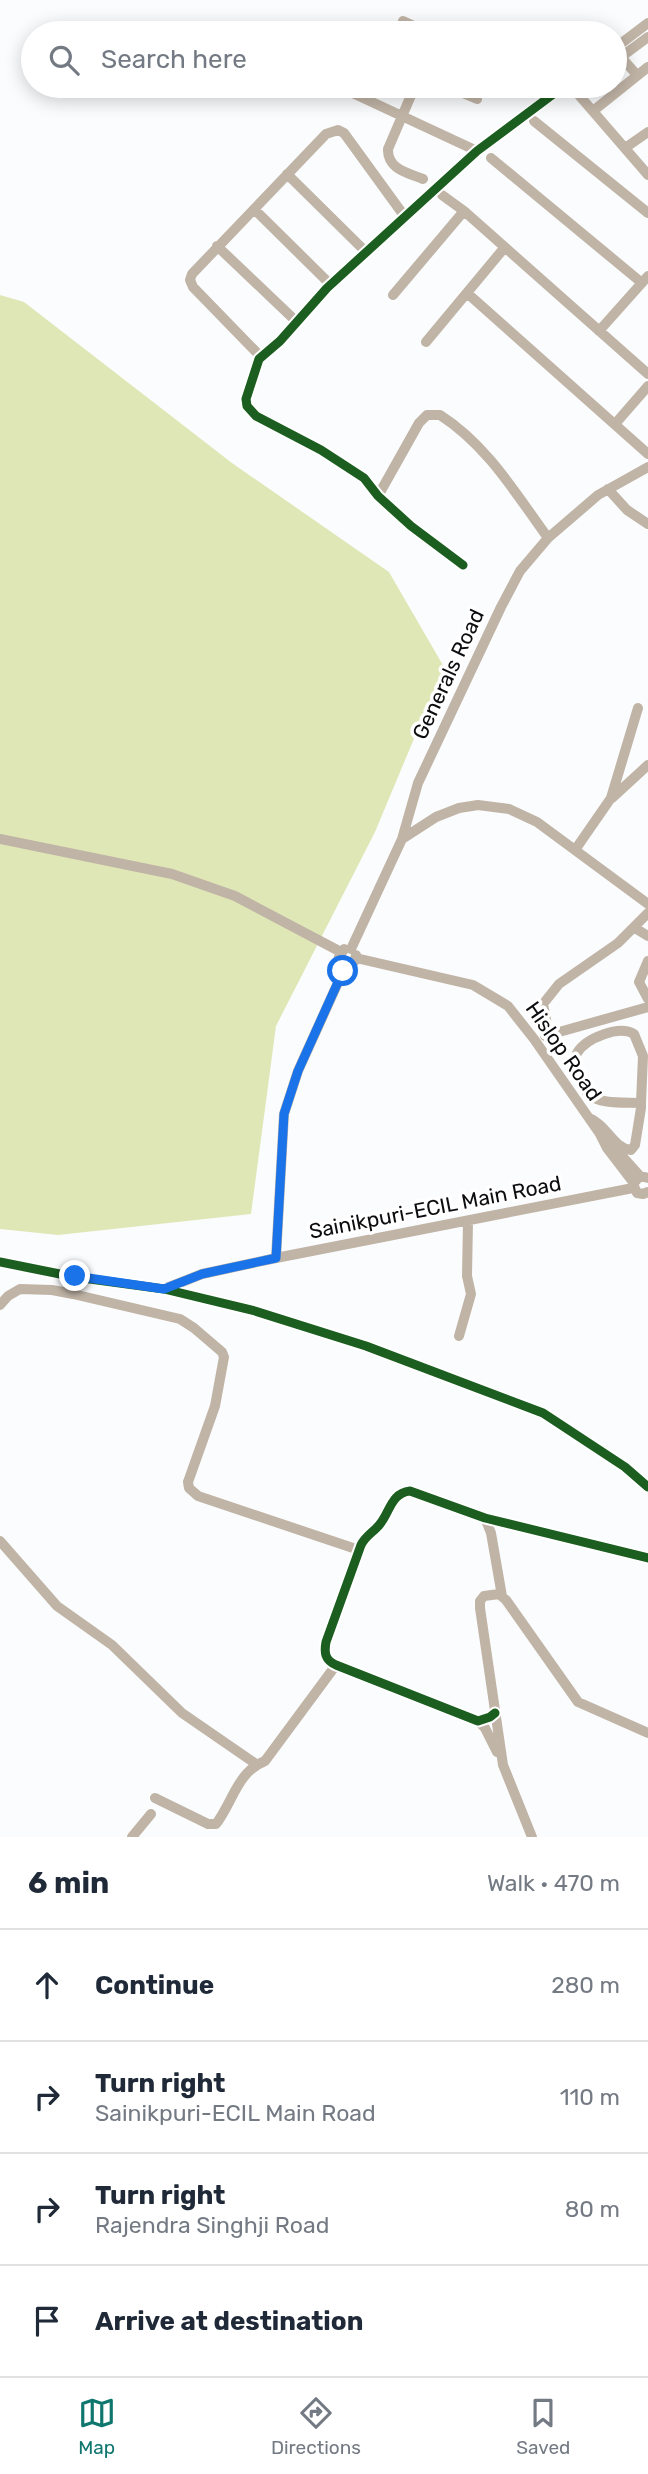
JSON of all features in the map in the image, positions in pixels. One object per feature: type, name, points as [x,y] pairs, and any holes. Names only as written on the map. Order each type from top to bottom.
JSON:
[{"type":"street","points":[[627,43],[648,23]]},
{"type":"street","points":[[627,48],[648,37]]},
{"type":"street","points":[[627,65],[637,75]]},
{"type":"street","points":[[627,83],[648,67]]},
{"type":"street","points":[[363,98],[477,151]]},
{"type":"street","points":[[410,98],[387,157],[394,166],[423,179]]},
{"type":"street","points":[[463,565],[411,526],[378,496],[364,478],[321,450],[252,413],[246,398],[261,357],[331,285],[477,151],[548,98]]},
{"type":"street","points":[[583,98],[648,175]]},
{"type":"street","points":[[593,111],[609,98]]},
{"type":"street","points":[[534,121],[648,213]]},
{"type":"street","points":[[261,357],[193,287],[191,274],[326,134],[338,130],[344,134],[405,216]]},
{"type":"street","points":[[625,148],[648,132]]},
{"type":"street","points":[[491,158],[645,280],[599,331]]},
{"type":"street","points":[[287,174],[366,252]]},
{"type":"street","points":[[442,195],[464,211],[648,374]]},
{"type":"street","points":[[254,209],[331,285]]},
{"type":"street","points":[[393,295],[464,211]]},
{"type":"street","points":[[217,246],[297,322]]},
{"type":"street","points":[[426,342],[505,247]]},
{"type":"street","points":[[467,293],[648,454]]},
{"type":"street","points":[[615,424],[648,386]]},
{"type":"street","points":[[378,496],[419,423],[427,415],[440,415],[467,435],[492,460],[548,538]]},
{"type":"street","name":"Generals Road","points":[[350,953],[402,839],[418,783],[520,571],[548,538],[608,489],[648,467]]},
{"type":"street","points":[[608,489],[627,510],[648,524]]},
{"type":"street","points":[[611,798],[638,708]]},
{"type":"street","points":[[575,850],[611,798],[648,765]]},
{"type":"street","points":[[402,839],[447,811],[459,807],[492,806],[524,815],[648,904]]},
{"type":"street","name":"Hislop Road","points":[[0,839],[172,874],[235,895],[350,953],[473,985],[508,1006],[534,1039],[607,1148],[639,1181]]},
{"type":"street","points":[[548,1035],[543,1004],[553,989],[599,958],[635,929],[648,914]]},
{"type":"street","points":[[635,929],[648,936]]},
{"type":"street","points":[[276,1258],[284,1114],[298,1071],[346,965],[340,960],[350,953]]},
{"type":"street","points":[[648,961],[639,982],[648,999]]},
{"type":"street","points":[[534,1039],[648,1007]]},
{"type":"street","points":[[588,1118],[601,1124],[622,1148],[631,1150],[635,1145],[641,1103],[646,1055],[634,1034],[624,1029],[607,1033],[579,1051],[575,1060],[588,1094],[610,1101],[641,1103]]},
{"type":"street","points":[[639,1181],[637,1193],[646,1196]]},
{"type":"street","name":"Sainikpuri-ECIL Main Road","points":[[164,1289],[202,1274],[468,1221],[639,1181]]},
{"type":"street","points":[[459,1336],[471,1294],[467,1276],[468,1221]]},
{"type":"street","points":[[0,1262],[164,1289],[255,1311],[330,1334],[542,1413],[625,1468],[648,1487]]},
{"type":"street","points":[[0,1305],[20,1289],[52,1290],[129,1306],[189,1324],[222,1352],[224,1357],[215,1406],[188,1482],[189,1488],[198,1496],[359,1550]]},
{"type":"street","points":[[532,1837],[490,1736],[478,1721],[336,1665],[330,1662],[325,1654],[326,1642],[359,1550],[366,1536],[380,1524],[395,1498],[405,1491],[485,1518],[648,1558]]},
{"type":"street","points":[[485,1518],[491,1533],[502,1596],[578,1702],[648,1733]]},
{"type":"street","points":[[0,1541],[57,1606],[112,1645],[182,1713],[256,1764]]},
{"type":"street","points":[[502,1596],[488,1595],[480,1601],[503,1765]]},
{"type":"street","points":[[155,1798],[213,1825],[219,1820],[246,1773],[256,1764],[265,1761],[336,1665]]},
{"type":"street","points":[[478,1721],[495,1713]]},
{"type":"street","points":[[132,1837],[151,1814]]},
{"type":"green space","points":[[0,295],[24,302],[232,463],[389,572],[444,667],[375,832],[276,1026],[251,1214],[58,1235],[0,1229]]},
{"type":"cycle path","points":[[463,565],[411,526],[378,496],[364,478],[321,450],[256,416],[247,406],[246,399],[259,359],[280,341],[327,288],[477,151],[548,98]]},
{"type":"cycle path","points":[[0,1262],[75,1277],[164,1289],[255,1311],[366,1346],[543,1413],[625,1467],[648,1487]]},
{"type":"cycle path","points":[[495,1713],[478,1721],[336,1665],[326,1656],[326,1642],[361,1545],[380,1524],[395,1499],[410,1491],[485,1518],[648,1558]]},
{"type":"route","points":[[75,1276],[164,1289],[202,1274],[276,1258],[284,1114],[298,1071],[343,971]]}]
